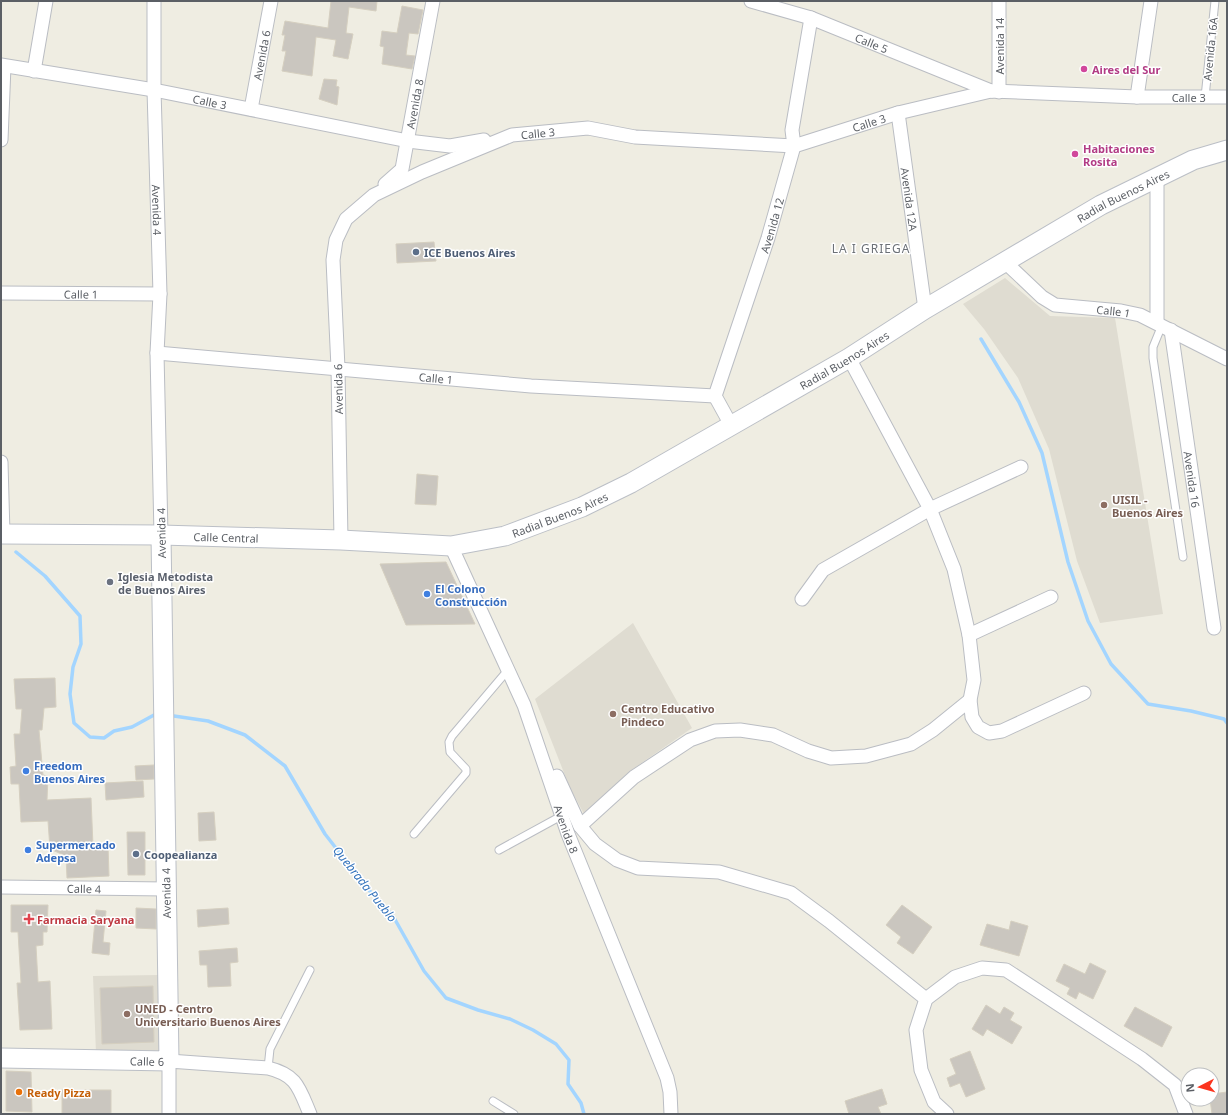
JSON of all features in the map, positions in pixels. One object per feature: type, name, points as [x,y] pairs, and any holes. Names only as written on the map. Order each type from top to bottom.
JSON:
[{"type":"main road","name":"Radial Buenos Aires","points":[[451,546],[505,536],[582,507],[631,483],[850,358],[925,309],[1101,205],[1157,176],[1193,160],[1227,150]]},
{"type":"main road","name":"Calle Central","points":[[2,534],[161,535],[341,540],[451,546]]},
{"type":"main road","name":"Avenida 4","points":[[161,535],[169,1062]]},
{"type":"main road","name":"Calle 6","points":[[1,1058],[169,1062]]},
{"type":"street","points":[[34,71],[46,1]]},
{"type":"street","name":"Avenida 4","points":[[154,1],[154,90],[160,294],[157,354],[161,535]]},
{"type":"street","name":"Avenida 6","points":[[252,109],[271,1]]},
{"type":"street","name":"Avenida 8","points":[[374,195],[402,169],[433,1]]},
{"type":"street","name":"Calle 5","points":[[751,1],[811,18],[995,91]]},
{"type":"street","name":"Avenida 14","points":[[995,91],[999,1]]},
{"type":"street","points":[[1136,97],[1151,1]]},
{"type":"street","name":"Avenida 12","points":[[715,396],[768,238],[794,146],[792,130],[811,18]]},
{"type":"street","points":[[1,140],[2,66]]},
{"type":"street","name":"Calle 3","points":[[2,66],[154,90],[408,141],[450,146],[512,135],[588,128],[635,137],[794,146],[898,113],[995,91],[1136,97],[1227,97]]},
{"type":"street","name":"Avenida 12A","points":[[898,113],[925,309]]},
{"type":"street","name":"Calle 3","points":[[336,240],[346,219],[374,195],[422,172],[512,135]]},
{"type":"street","name":"Avenida 16","points":[[1157,176],[1163,326],[1214,628]]},
{"type":"street","name":"Avenida 6","points":[[336,240],[333,260],[338,368],[341,540]]},
{"type":"street","name":"Calle 1","points":[[1005,262],[1042,297],[1055,305],[1121,311],[1140,315],[1227,359]]},
{"type":"street","name":"Calle 1","points":[[1,293],[160,294]]},
{"type":"street","name":"Calle 1","points":[[157,354],[338,368],[531,386],[715,396]]},
{"type":"street","points":[[850,358],[930,509],[954,569],[969,635],[974,680],[970,700],[972,717],[978,728],[989,733],[1002,731],[1084,692]]},
{"type":"street","points":[[715,396],[731,425]]},
{"type":"street","points":[[1,462],[2,534]]},
{"type":"street","points":[[802,599],[823,570],[930,509],[1020,467]]},
{"type":"street","name":"Avenida 8","points":[[451,546],[524,705],[563,815],[568,834],[665,1074],[670,1092],[670,1114]]},
{"type":"street","points":[[969,635],[1051,597]]},
{"type":"street","points":[[580,826],[634,777],[690,740],[715,731],[740,730],[773,735],[808,751],[831,758],[866,756],[911,744],[933,730],[970,700]]},
{"type":"street","points":[[524,705],[580,826],[595,844],[617,860],[638,868],[719,872],[792,893],[926,999]]},
{"type":"street","name":"Calle 4","points":[[1,887],[166,889]]},
{"type":"street","points":[[947,1114],[934,1102],[921,1070],[916,1030],[926,999],[955,977],[982,968],[1006,970],[1142,1058],[1175,1085],[1186,1114]]},
{"type":"street","name":"Avenida 4","points":[[169,1062],[169,1114]]},
{"type":"street","name":"Calle 6","points":[[169,1062],[268,1068],[282,1071],[290,1076],[300,1091],[310,1114]]},
{"type":"lane","name":"Avenida 16A","points":[[1205,97],[1215,1]]},
{"type":"lane","points":[[1163,326],[1153,347],[1153,358],[1182,557]]},
{"type":"lane","points":[[414,834],[466,773],[466,769],[450,752],[449,742],[452,736],[508,670]]},
{"type":"lane","points":[[499,850],[563,815]]},
{"type":"lane","points":[[268,1068],[270,1049],[310,970]]},
{"type":"lane","points":[[493,1101],[514,1114]]},
{"type":"shaded area","name":"UISIL - Buenos Aires","points":[[1005,278],[1050,316],[1115,318],[1163,614],[1100,623],[1077,561],[1049,449],[1018,378],[984,329],[963,304]]},
{"type":"shaded area","name":"Centro Educativo Pindeco","points":[[633,623],[692,728],[630,771],[584,814],[570,788],[535,699]]},
{"type":"shaded area","name":"UNED - Centro Universitario Buenos Aires","points":[[158,975],[160,1051],[96,1053],[93,976]]},
{"type":"building","points":[[331,1],[377,1],[376,11],[349,7],[346,33],[353,34],[348,59],[333,56],[336,40],[316,37],[312,76],[282,71],[286,51],[282,51],[285,35],[282,35],[285,21],[328,28]]},
{"type":"building","points":[[402,6],[423,10],[418,34],[409,33],[406,55],[415,56],[412,69],[382,64],[384,47],[380,46],[382,31],[397,33]]},
{"type":"building","points":[[324,79],[337,80],[336,86],[339,87],[337,105],[319,99]]},
{"type":"building","name":"ICE Buenos Aires","points":[[434,242],[436,261],[397,263],[396,244]]},
{"type":"building","points":[[417,474],[438,476],[436,505],[415,504]]},
{"type":"building","name":"El Colono Construcción","points":[[446,562],[475,624],[406,625],[380,564]]},
{"type":"building","points":[[55,678],[56,707],[44,708],[42,730],[39,730],[43,775],[48,776],[47,800],[91,798],[93,846],[108,845],[109,876],[67,878],[66,856],[50,849],[48,821],[21,822],[19,784],[11,784],[10,767],[16,766],[14,734],[20,734],[22,709],[16,709],[14,679]]},
{"type":"building","points":[[154,765],[154,779],[136,780],[135,766]]},
{"type":"building","points":[[143,781],[144,797],[106,800],[105,783]]},
{"type":"building","points":[[214,812],[216,840],[199,841],[198,813]]},
{"type":"building","name":"Coopealianza","points":[[127,832],[145,832],[145,875],[128,875]]},
{"type":"building","points":[[11,905],[48,905],[47,932],[43,932],[43,945],[36,946],[38,982],[50,981],[52,1029],[20,1030],[17,983],[21,983],[18,932],[11,932]]},
{"type":"building","points":[[902,905],[932,927],[913,954],[897,943],[901,937],[886,925]]},
{"type":"building","points":[[136,908],[156,909],[156,929],[136,928]]},
{"type":"building","points":[[228,908],[229,924],[198,927],[197,910]]},
{"type":"building","points":[[96,910],[106,911],[103,942],[110,943],[109,955],[92,953]]},
{"type":"building","points":[[1011,921],[1028,926],[1019,956],[980,945],[987,924],[1009,930]]},
{"type":"building","points":[[237,948],[238,962],[230,963],[231,986],[208,987],[207,965],[200,965],[199,951]]},
{"type":"building","points":[[1090,963],[1106,971],[1093,999],[1079,992],[1076,999],[1067,994],[1070,988],[1056,981],[1064,964],[1085,974]]},
{"type":"building","points":[[153,986],[154,1042],[102,1044],[100,988]]},
{"type":"building","points":[[986,1005],[1000,1014],[1004,1007],[1014,1013],[1010,1020],[1022,1027],[1012,1044],[987,1029],[983,1036],[972,1029]]},
{"type":"building","points":[[1135,1007],[1172,1027],[1162,1047],[1124,1026]]},
{"type":"building","points":[[970,1051],[985,1089],[966,1097],[960,1083],[950,1087],[947,1078],[956,1074],[950,1059]]},
{"type":"building","name":"Ready Pizza","points":[[6,1071],[31,1072],[32,1112],[6,1111]]},
{"type":"building","points":[[882,1089],[887,1104],[878,1107],[881,1114],[849,1114],[845,1101]]},
{"type":"building","points":[[62,1090],[111,1090],[111,1114],[62,1114]]},
{"type":"building","points":[[1227,1092],[1227,1114],[1212,1114],[1211,1107],[1220,1107],[1220,1093]]},
{"type":"waterway","points":[[981,339],[1019,402],[1042,453],[1068,562],[1088,621],[1111,664],[1148,704],[1191,711],[1224,719],[1227,723]]},
{"type":"waterway","name":"Quebrada Pueblo","points":[[16,552],[45,576],[80,616],[81,644],[73,667],[70,694],[74,723],[90,737],[104,738],[114,731],[132,727],[154,715]]},
{"type":"waterway","name":"Quebrada Pueblo","points":[[174,716],[208,721],[245,735],[285,766],[325,834],[367,888],[393,916],[424,971],[446,998],[478,1010],[510,1019],[533,1030],[556,1044],[569,1060],[568,1084],[581,1103],[584,1114]]},
{"type":"place","name":"Aires del Sur","points":[[1084,69]]},
{"type":"place","name":"Habitaciones Rosita","points":[[1075,154]]},
{"type":"place","name":"ICE Buenos Aires","points":[[416,252]]},
{"type":"place","name":"UISIL - Buenos Aires","points":[[1104,505]]},
{"type":"place","name":"Iglesia Metodista de Buenos Aires","points":[[110,582]]},
{"type":"place","name":"El Colono Construcción","points":[[427,594]]},
{"type":"place","name":"Centro Educativo Pindeco","points":[[613,714]]},
{"type":"place","name":"Freedom Buenos Aires","points":[[26,771]]},
{"type":"place","name":"Supermercado Adepsa","points":[[28,850]]},
{"type":"place","name":"Coopealianza","points":[[136,854]]},
{"type":"place","name":"Farmacia Saryana","points":[[29,919]]},
{"type":"place","name":"UNED - Centro Universitario Buenos Aires","points":[[127,1014]]},
{"type":"place","name":"Ready Pizza","points":[[19,1092]]},
{"type":"district","name":"LA I GRIEGA","points":[[871,248]]}]
